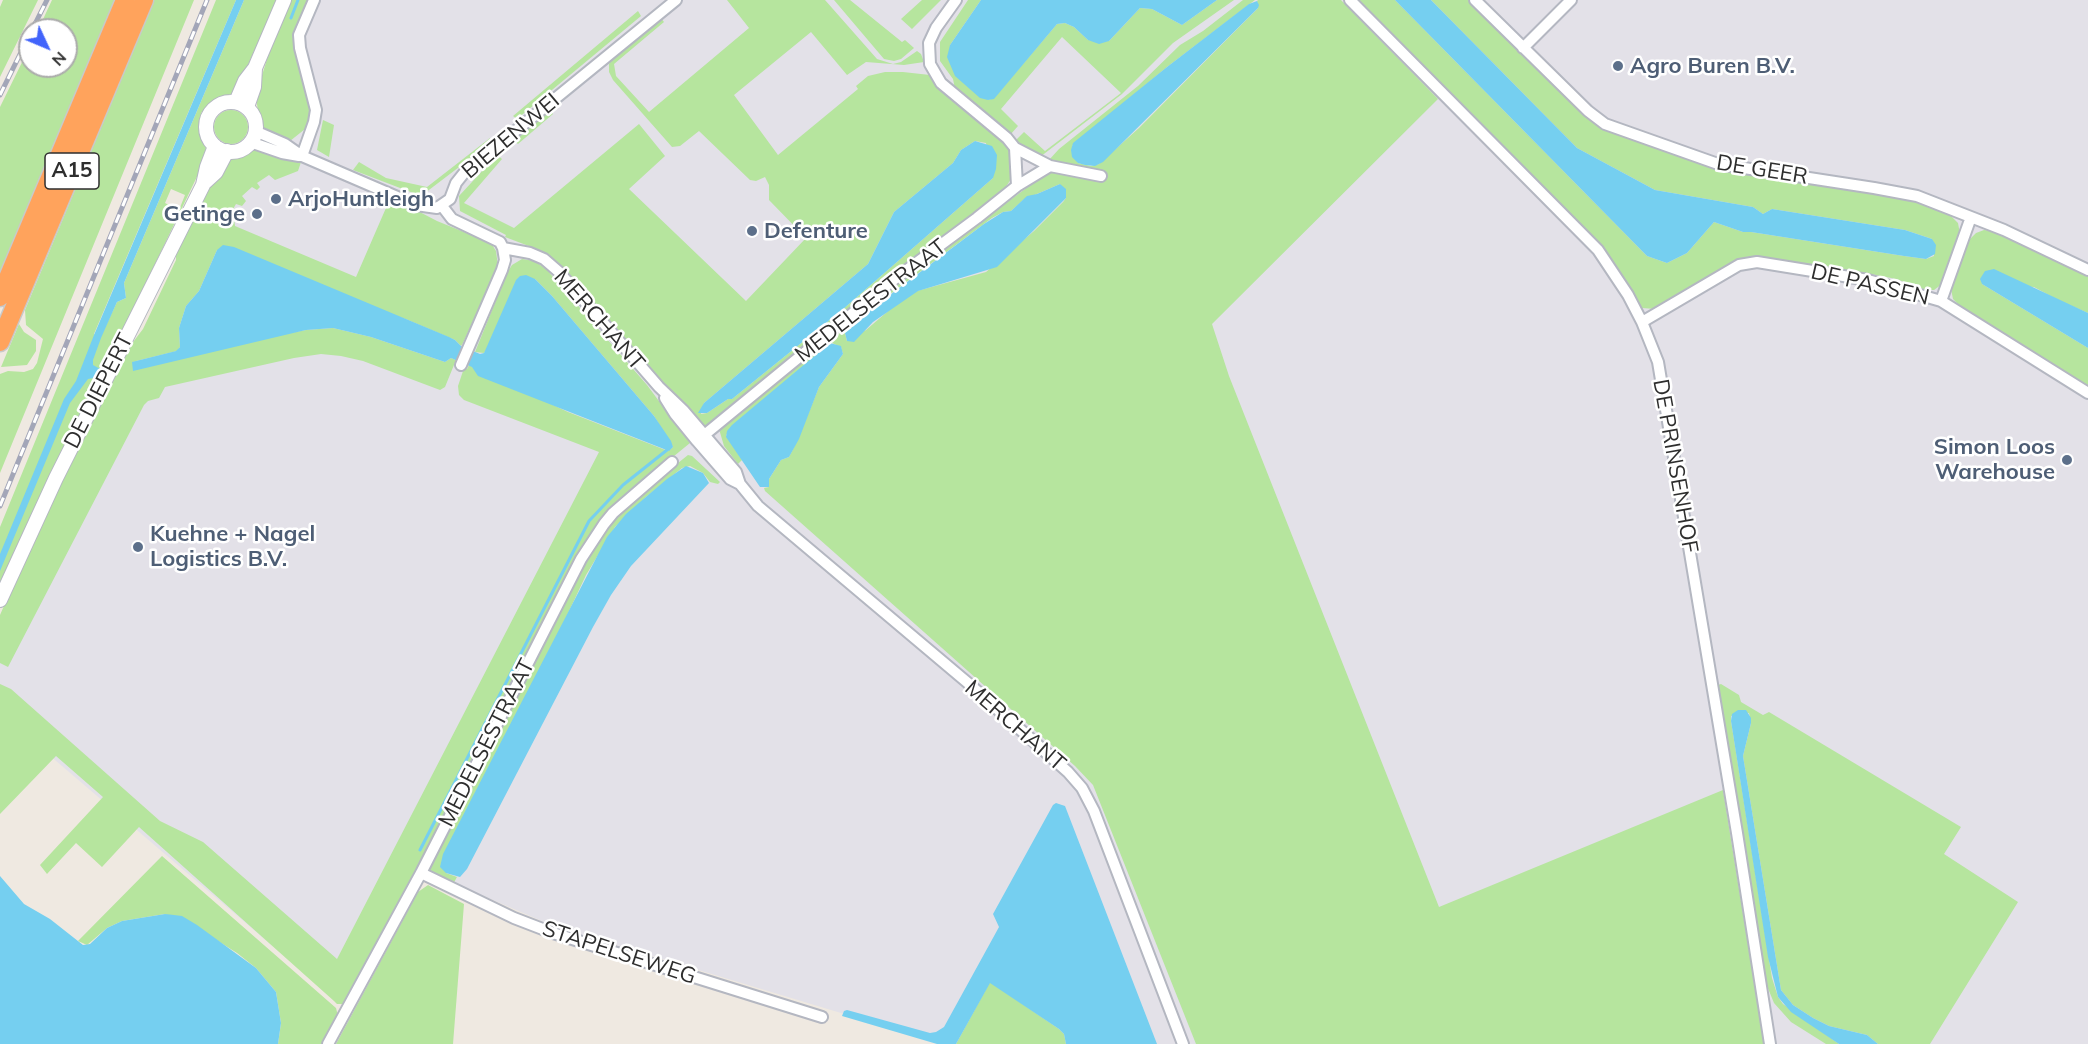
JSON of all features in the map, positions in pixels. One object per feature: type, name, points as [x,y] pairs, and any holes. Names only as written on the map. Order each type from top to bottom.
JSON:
[{"type":"highway","name":"A15","points":[[0,297],[126,0]]},
{"type":"highway","name":"A15","points":[[0,342],[144,0]]},
{"type":"main road","points":[[241,105],[245,81],[255,68],[284,0]]},
{"type":"main road","points":[[220,104],[241,105],[254,118],[253,136],[240,150],[221,148],[207,132],[209,116],[220,104]]},
{"type":"main road","name":"DE DIEPERT","points":[[0,600],[56,478],[203,185],[216,172],[221,148]]},
{"type":"street","points":[[302,156],[316,110],[300,48],[299,35],[314,0]]},
{"type":"street","name":"BIEZENWEI","points":[[442,206],[450,199],[456,183],[464,173],[676,0]]},
{"type":"street","points":[[956,0],[936,28],[929,43],[928,58],[932,70],[941,83],[1007,138],[1015,148],[1050,166],[1101,176]]},
{"type":"street","name":"DE PRINSENHOF","points":[[1350,0],[1598,250],[1628,295],[1642,322],[1658,362],[1770,1044]]},
{"type":"street","name":"DE GEER","points":[[1475,0],[1588,111],[1605,124],[1718,164],[1917,196],[2004,230],[2088,270]]},
{"type":"street","points":[[1523,48],[1571,0]]},
{"type":"street","points":[[253,136],[282,153],[302,156],[416,205],[434,208],[442,206]]},
{"type":"street","points":[[1015,148],[1017,186]]},
{"type":"street","name":"MEDELSESTRAAT","points":[[701,438],[867,301],[1017,186],[1050,166]]},
{"type":"street","name":"MERCHANT","points":[[442,206],[452,219],[500,242],[503,248],[530,253],[544,259],[559,272],[659,387],[675,414],[701,438],[730,479],[740,484],[758,506],[968,683],[1068,772],[1082,788],[1094,811],[1183,1044]]},
{"type":"street","points":[[1941,301],[1971,217]]},
{"type":"street","points":[[461,366],[502,270],[505,260],[503,248]]},
{"type":"street","name":"DE PASSEN","points":[[1642,322],[1739,265],[1757,262],[1868,280],[1941,301],[2088,393]]},
{"type":"street","name":"MEDELSESTRAAT","points":[[328,1044],[421,873],[581,559],[613,513],[672,462]]},
{"type":"street","name":"STAPELSEWEG","points":[[421,873],[514,918],[553,933],[822,1017]]},
{"type":"shaded area","points":[[298,0],[2088,0],[2088,1044],[937,1042],[556,927],[411,865],[338,1002],[0,713],[0,622],[184,261],[254,176],[278,158],[281,71]]},
{"type":"green space","points":[[3,0],[38,0],[29,18],[18,18],[18,41],[0,77],[0,7]]},
{"type":"green space","points":[[52,0],[116,0],[0,277],[0,107],[18,70],[18,78],[78,78],[78,18],[44,18]]},
{"type":"green space","points":[[154,0],[194,0],[0,473],[0,374],[8,371],[24,372],[33,369],[37,363],[43,339],[26,325],[25,310]]},
{"type":"green space","points":[[216,0],[236,0],[94,334],[100,338],[117,302],[126,298],[124,283],[244,0],[277,0],[239,85],[231,94],[209,104],[201,113],[200,135],[206,146],[205,160],[0,587],[0,527]],"holes":[[[171,189],[185,195],[179,210],[165,203]]]},
{"type":"green space","points":[[289,0],[310,0],[294,38],[309,104],[309,120],[305,129],[290,141],[264,128],[258,113],[256,95],[275,33]]},
{"type":"green space","points":[[727,0],[825,0],[877,59],[893,64],[901,62],[917,51],[924,62],[904,65],[866,62],[847,75],[811,32],[734,95],[778,155],[858,89],[856,86],[868,76],[885,72],[903,72],[930,75],[1002,139],[1010,148],[1013,165],[1011,179],[1002,193],[706,430],[554,261],[534,248],[505,237],[506,235],[460,211],[459,196],[497,155],[502,159],[464,203],[514,228],[639,124],[665,156],[629,189],[746,301],[806,238],[769,200],[769,185],[765,177],[756,181],[750,180],[699,131],[680,146],[672,147],[613,80],[609,72],[609,64],[613,58],[661,18],[664,22],[614,64],[616,76],[649,112],[749,28]],"holes":[[[975,141],[986,143],[993,178],[842,310],[732,399],[701,414],[704,403],[868,264],[894,212],[953,163],[961,150]]]},
{"type":"green space","points":[[834,0],[850,0],[902,42],[905,40],[914,48],[901,59],[894,61],[884,59]]},
{"type":"green space","points":[[922,0],[941,0],[912,29],[901,19]]},
{"type":"green space","points":[[968,0],[981,0],[950,45],[988,100],[994,98],[1057,24],[1065,23],[1074,27],[1088,40],[1109,41],[1140,8],[1152,9],[1182,25],[1217,0],[1234,0],[1173,43],[1122,94],[1040,157],[1024,148],[1016,140],[1024,132],[1045,151],[1121,93],[1062,37],[1001,109],[1018,126],[1010,135],[955,89],[953,79],[940,61],[940,42]]},
{"type":"green space","points":[[1243,0],[1255,0],[1167,67],[1072,146],[1078,163],[1091,166],[1099,164],[1139,128],[1258,8],[1258,0],[1341,0],[1438,99],[1212,324],[1229,376],[1439,907],[1723,790],[1764,1044],[1196,1044],[1093,785],[1075,766],[765,491],[764,488],[769,487],[769,479],[781,460],[789,457],[819,387],[843,354],[841,347],[832,343],[726,435],[742,460],[738,464],[724,446],[719,429],[857,313],[1044,175],[1054,170],[1083,169],[1049,160],[1059,149],[1138,86],[1180,45],[1203,31]],"holes":[[[1060,184],[1066,198],[1034,231],[986,272],[917,291],[894,306],[866,330],[847,341],[845,333],[881,301],[992,218],[1003,212],[1011,211],[1023,200]]]},
{"type":"green space","points":[[1357,0],[1395,0],[1647,256],[1667,263],[1687,253],[1714,222],[1743,232],[1926,259],[1934,256],[1932,239],[1905,230],[1772,209],[1763,214],[1753,207],[1655,190],[1577,148],[1431,0],[1468,0],[1555,87],[1603,128],[1715,169],[1853,189],[1916,202],[1949,214],[1958,223],[1960,234],[1942,284],[1934,290],[1926,290],[1896,279],[1861,272],[1752,257],[1738,260],[1655,309],[1642,308],[1606,253]]},
{"type":"green space","points":[[638,11],[641,16],[517,119],[513,116]]},
{"type":"green space","points":[[231,110],[243,115],[248,127],[243,139],[231,144],[219,139],[214,127],[219,115]]},
{"type":"green space","points":[[551,110],[553,114],[518,144],[514,141]]},
{"type":"green space","points":[[323,120],[334,125],[329,157],[317,150]]},
{"type":"green space","points":[[490,138],[492,142],[421,196],[353,170],[359,162],[386,178],[427,187]]},
{"type":"green space","points":[[257,149],[301,162],[298,171],[275,180],[269,175],[257,183],[260,187],[257,190],[252,187],[242,196],[246,201],[242,206],[236,204],[229,216],[234,219],[235,226],[356,277],[389,201],[414,209],[491,243],[496,251],[498,266],[463,343],[461,346],[455,340],[408,320],[217,250],[199,291],[186,306],[179,328],[180,347],[177,351],[132,362],[306,330],[333,328],[371,337],[445,362],[451,358],[456,360],[445,387],[440,390],[363,361],[321,354],[165,387],[159,398],[148,401],[144,405],[8,667],[0,663],[0,615],[37,530],[127,350],[143,329],[176,260],[176,247],[221,168],[230,158]]},
{"type":"green space","points":[[1984,230],[1994,231],[2088,275],[2088,313],[2034,287],[1982,284],[2088,348],[2088,388],[1953,299],[1951,289],[1969,240],[1976,233]]},
{"type":"green space","points":[[522,259],[535,261],[547,270],[647,385],[690,443],[611,510],[345,1004],[337,1004],[139,827],[102,867],[76,843],[47,874],[40,865],[103,797],[56,756],[0,814],[0,684],[11,689],[160,821],[203,842],[337,959],[599,452],[464,400],[459,395],[458,386],[464,368],[467,369],[469,365],[568,412],[668,451],[673,447],[654,416],[535,279],[484,353],[475,352],[507,273],[512,265]]},
{"type":"green space","points":[[19,324],[24,332],[36,340],[36,351],[27,365],[1,367]]},
{"type":"green space","points":[[688,455],[692,456],[720,482],[718,484],[710,482],[703,473],[690,466],[682,468],[646,497],[615,527],[586,575],[446,873],[457,877],[452,886],[436,878],[426,869],[586,557],[606,526],[632,500]]},
{"type":"green space","points":[[1721,684],[1739,695],[1741,702],[1763,715],[1769,712],[1961,827],[1944,854],[2018,902],[1930,1044],[1878,1044],[1867,1035],[1829,1026],[1813,1018],[1793,1005],[1781,990],[1743,756],[1751,723],[1749,713],[1731,716],[1731,721],[1772,978],[1778,997],[1783,1004],[1839,1044],[1826,1044],[1791,1022],[1774,1003],[1764,975],[1718,685]]},
{"type":"green space","points":[[162,856],[336,1008],[338,1016],[322,1044],[278,1044],[281,1023],[276,992],[256,968],[218,941],[165,914],[122,921],[107,928],[87,945],[78,941]]},
{"type":"green space","points":[[428,885],[464,904],[453,1044],[336,1044],[418,892]]},
{"type":"green space","points":[[990,982],[1059,1029],[1064,1034],[1066,1044],[956,1044]]},
{"type":"water","points":[[236,0],[244,0],[124,283],[126,298],[117,302],[93,360],[93,365],[102,370],[99,377],[88,379],[70,403],[0,571],[0,554],[64,399],[76,381]]},
{"type":"water","points":[[981,0],[1217,0],[1182,25],[1152,9],[1140,8],[1109,41],[1099,44],[1088,40],[1074,27],[1065,23],[1057,24],[994,99],[988,100],[980,98],[955,76],[947,57],[950,45]]},
{"type":"water","points":[[1395,0],[1431,0],[1577,148],[1655,190],[1753,207],[1763,214],[1772,209],[1905,230],[1932,239],[1936,245],[1935,254],[1926,259],[1904,256],[1743,232],[1714,222],[1687,253],[1667,263],[1647,256]]},
{"type":"water","points":[[1257,1],[1258,8],[1103,162],[1095,166],[1085,165],[1078,163],[1072,157],[1073,143],[1167,67],[1249,4]]},
{"type":"water","points":[[975,141],[992,146],[997,155],[993,178],[842,310],[732,399],[728,399],[707,413],[698,413],[704,403],[868,264],[894,212],[953,163],[961,150]]},
{"type":"water","points":[[1060,184],[1066,189],[1066,198],[997,267],[918,291],[873,322],[854,342],[847,341],[845,333],[874,307],[984,224],[1003,212],[1011,211],[1027,196]]},
{"type":"water","points":[[223,245],[234,247],[449,337],[461,346],[480,354],[484,353],[516,280],[526,275],[535,279],[654,416],[673,447],[669,451],[478,376],[472,367],[451,358],[445,362],[371,337],[333,328],[306,330],[133,371],[132,362],[176,351],[180,347],[179,328],[186,306],[199,291],[217,250]]},
{"type":"water","points":[[1994,269],[2088,313],[2088,348],[1982,284],[1980,279],[1985,271]]},
{"type":"water","points":[[830,343],[841,346],[843,354],[819,387],[799,439],[789,457],[781,460],[769,479],[769,487],[760,487],[726,437],[727,431]]},
{"type":"water","points":[[686,466],[703,473],[709,483],[631,566],[611,595],[467,869],[460,877],[446,873],[440,867],[443,854],[607,537],[626,514]]},
{"type":"water","points":[[1738,710],[1746,710],[1751,718],[1743,756],[1781,990],[1793,1005],[1813,1018],[1829,1026],[1867,1035],[1878,1044],[1839,1044],[1791,1012],[1778,997],[1768,957],[1731,721],[1732,714]]},
{"type":"water","points":[[1056,803],[1065,806],[1157,1044],[1066,1044],[1064,1034],[1059,1029],[990,983],[956,1044],[937,1044],[842,1016],[847,1010],[930,1033],[944,1027],[999,927],[993,914]]},
{"type":"water","points":[[0,876],[24,904],[50,919],[83,945],[90,944],[107,928],[122,921],[165,914],[182,916],[197,925],[256,968],[276,992],[281,1023],[278,1044],[0,1044]]},
{"type":"waterway","points":[[291,18],[298,0]]},
{"type":"waterway","points":[[420,850],[589,521],[623,485],[667,450]]},
{"type":"railway","points":[[38,18],[47,0]]},
{"type":"railway","points":[[0,506],[207,0]]},
{"type":"railway","points":[[0,95],[18,58]]},
{"type":"place","name":"Agro Buren B.V.","points":[[1618,66]]},
{"type":"place","name":"ArjoHuntleigh","points":[[276,199]]},
{"type":"place","name":"Getinge","points":[[257,214]]},
{"type":"place","name":"Defenture","points":[[752,231]]},
{"type":"place","name":"Simon Loos Warehouse","points":[[2067,460]]},
{"type":"place","name":"Kuehne + Nagel Logistics B.V.","points":[[138,547]]}]
